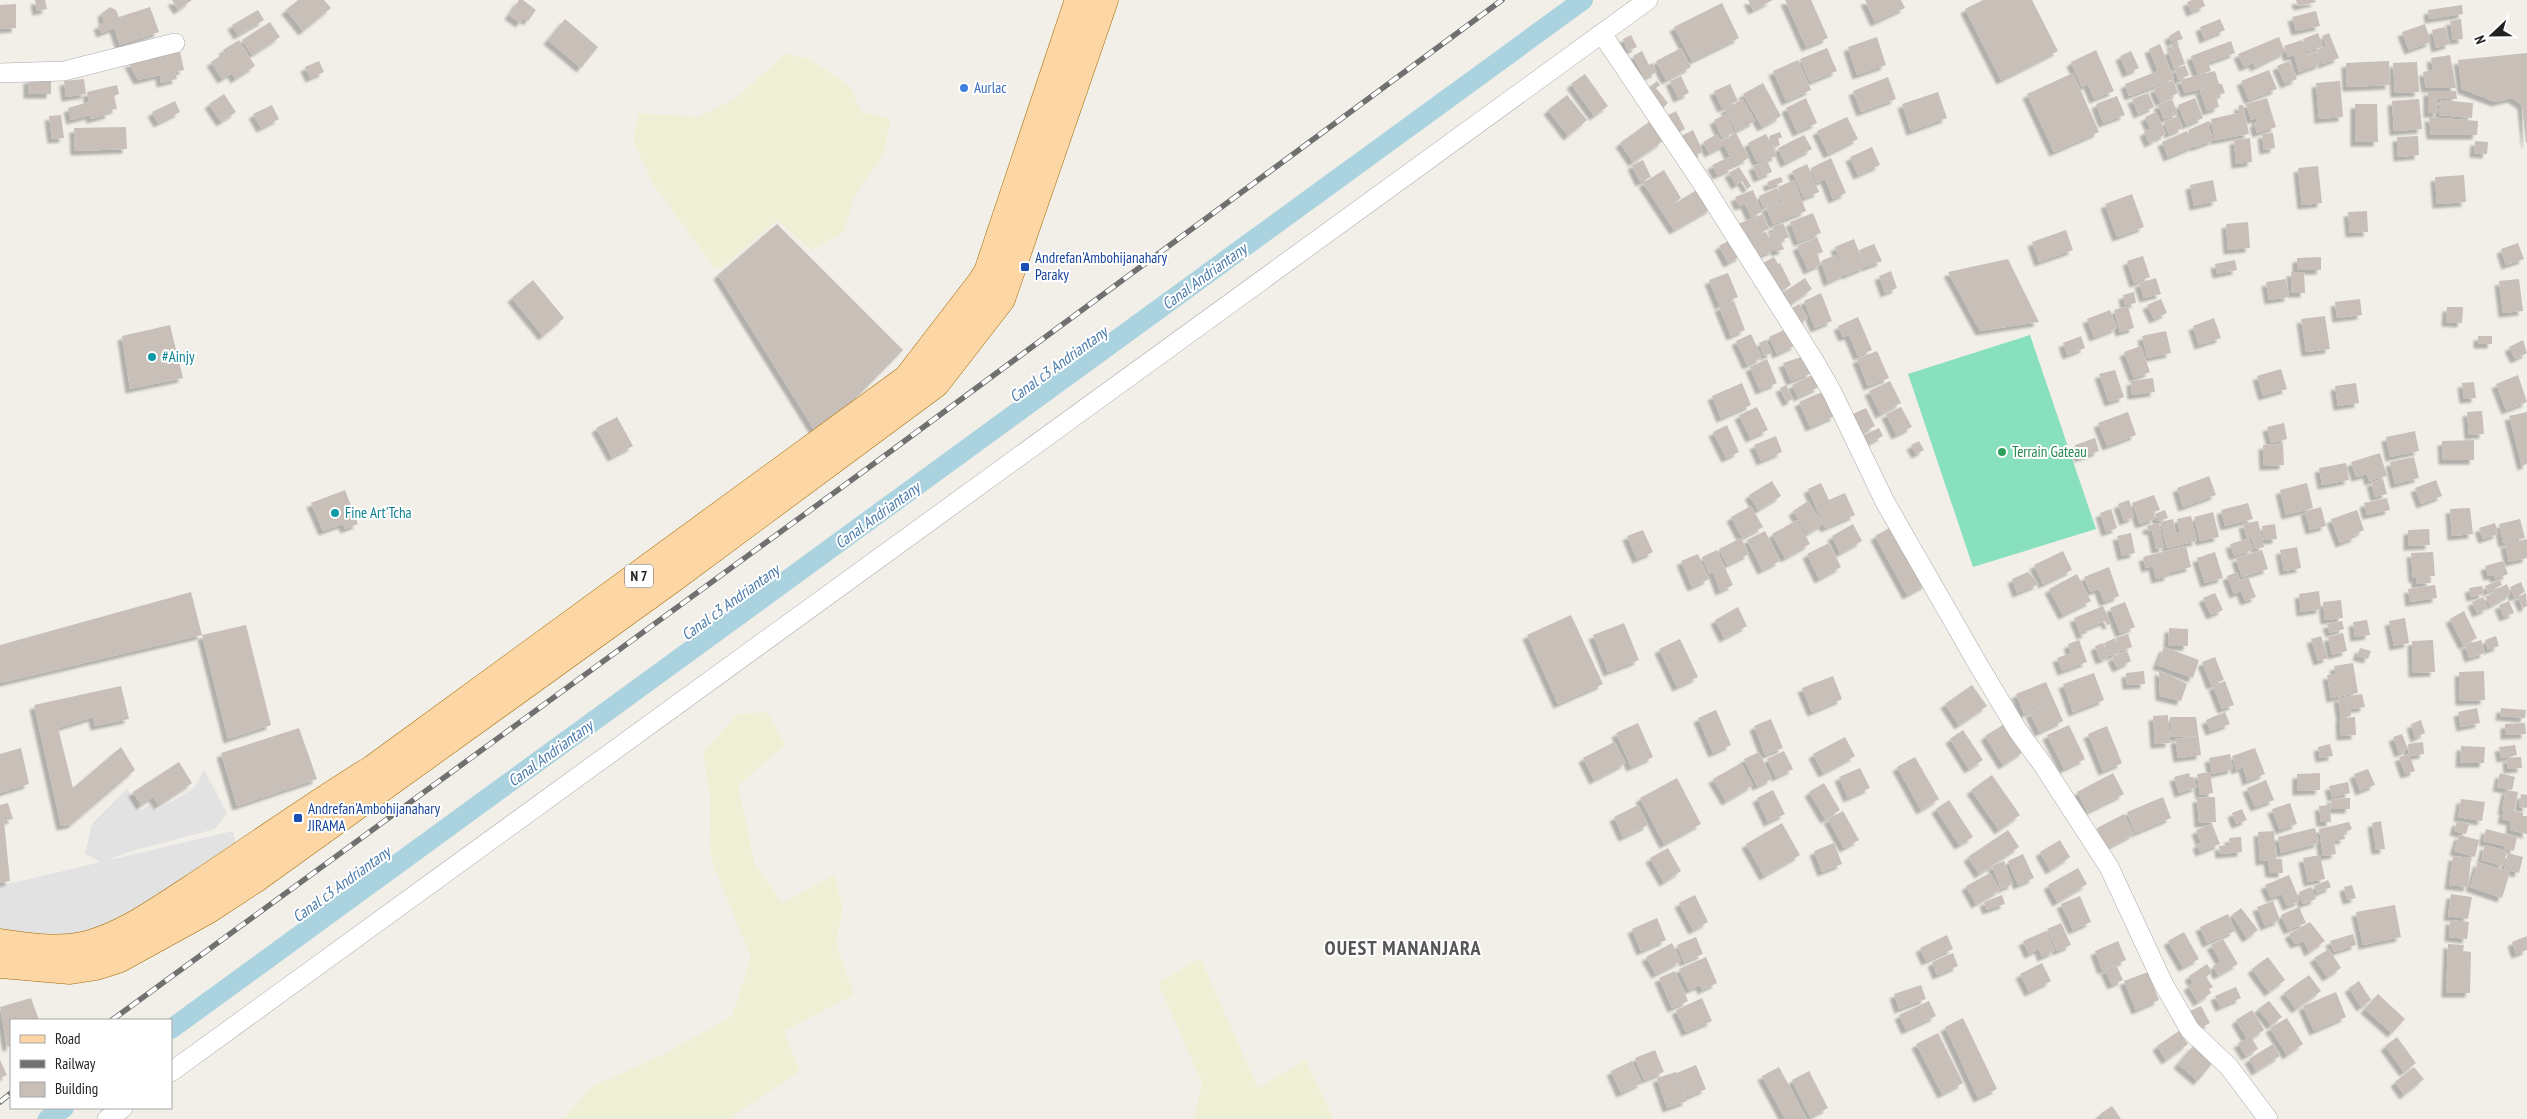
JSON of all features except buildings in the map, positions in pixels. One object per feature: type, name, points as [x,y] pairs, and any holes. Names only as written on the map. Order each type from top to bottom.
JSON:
[{"type":"main road","name":"N 7","points":[[0,943],[33,949],[86,946],[135,925],[166,907],[413,741],[907,379],[981,284],[988,272],[1079,0]]},
{"type":"main road","name":"N 7","points":[[0,964],[70,970],[96,966],[118,959],[207,910],[256,878],[645,598],[936,383],[1001,299],[1104,0]]},
{"type":"street","points":[[172,1071],[1648,0]]},
{"type":"street","points":[[1599,36],[1606,40],[1694,172],[1813,359],[1832,392],[1885,502],[1979,666],[2018,731],[2043,765],[2109,867],[2163,983],[2190,1030],[2230,1067],[2268,1119]]},
{"type":"street","points":[[0,73],[64,71],[175,43]]},
{"type":"street","points":[[107,1119],[122,1109]]},
{"type":"green space","points":[[786,53],[809,59],[850,86],[862,112],[891,119],[883,156],[854,197],[843,233],[811,250],[777,220],[723,267],[715,268],[652,183],[633,139],[639,113],[698,117],[736,98]]},
{"type":"green space","name":"Terrain Gateau","points":[[2030,335],[2096,529],[1973,567],[1908,374]]},
{"type":"green space","points":[[768,712],[785,745],[738,786],[755,864],[782,903],[834,875],[843,907],[836,942],[854,995],[784,1031],[800,1071],[729,1119],[563,1119],[593,1086],[662,1055],[732,1016],[751,958],[711,860],[710,797],[703,753],[737,714]]},
{"type":"green space","points":[[1200,958],[1258,1088],[1305,1060],[1334,1119],[1194,1119],[1202,1083],[1158,983]]},
{"type":"shaded area","points":[[204,770],[227,813],[215,829],[132,851],[105,861],[233,831],[237,852],[82,941],[0,939],[0,886],[101,862],[85,854],[92,824],[127,789],[140,811],[151,804],[156,811],[194,788]]},
{"type":"waterway","name":"Canal c3 Andriantany","points":[[172,1028],[1583,0]]},
{"type":"waterway","name":"Canal c3 Andriantany","points":[[172,1023],[1305,202]]},
{"type":"waterway","name":"Canal c3 Andriantany","points":[[40,1119],[54,1109]]},
{"type":"waterway","name":"Canal Andriantany","points":[[48,1119],[63,1109]]},
{"type":"railway","points":[[113,1019],[868,468],[1502,0]]},
{"type":"railway","points":[[0,1102],[10,1094]]},
{"type":"place","name":"Aurlac","points":[[964,88]]},
{"type":"place","name":"Andrefan'Ambohijanahary Paraky","points":[[1025,267]]},
{"type":"place","name":"#Ainjy","points":[[152,357]]},
{"type":"place","name":"Terrain Gateau","points":[[2002,452]]},
{"type":"place","name":"Fine Art'Tcha","points":[[335,513]]},
{"type":"place","name":"Andrefan'Ambohijanahary JIRAMA","points":[[298,818]]},
{"type":"district","name":"OUEST MANANJARA","points":[[1403,948]]}]
